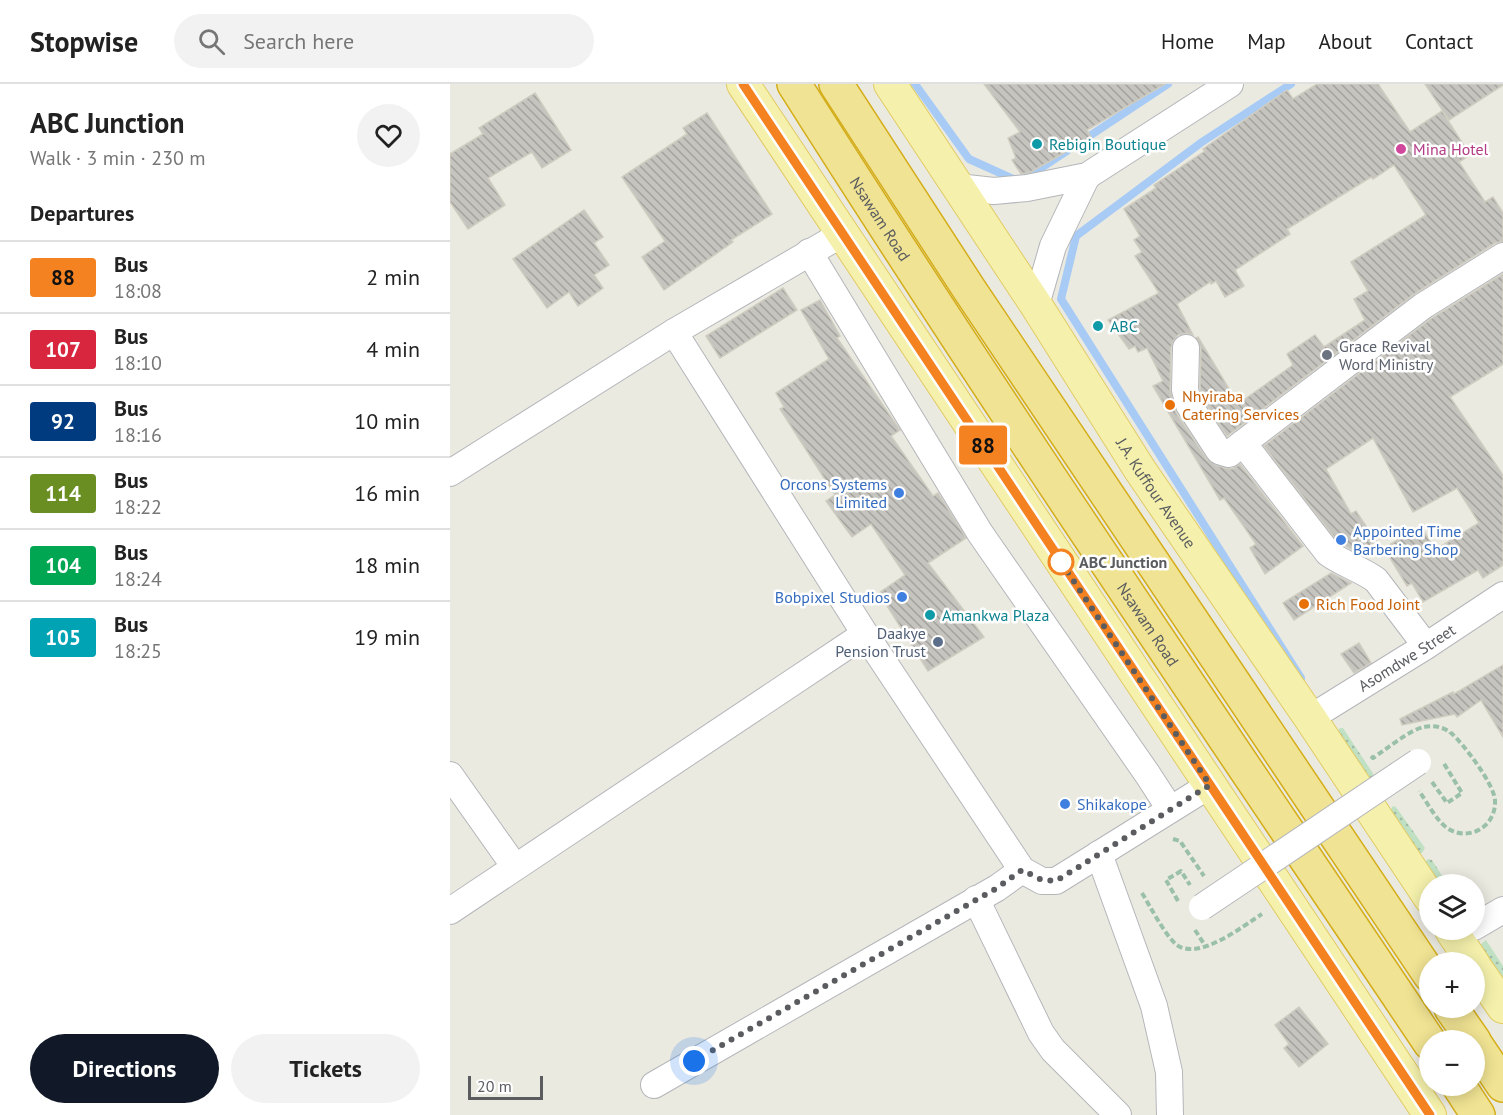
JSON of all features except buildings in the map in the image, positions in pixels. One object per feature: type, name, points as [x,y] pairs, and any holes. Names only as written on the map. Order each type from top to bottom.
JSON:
[{"type":"highway","name":"Nsawam Road","points":[[794,84],[870,204],[1156,635],[1422,1030]]},
{"type":"highway","points":[[837,84],[969,289],[1419,959]]},
{"type":"highway","points":[[1485,1058],[1503,1085]]},
{"type":"highway","points":[[1466,1096],[1478,1115]]},
{"type":"main road","points":[[743,84],[1430,1115]]},
{"type":"main road","name":"J.A. Kuffour Avenue","points":[[890,84],[1036,305],[1140,470],[1419,882]]},
{"type":"main road","points":[[1467,942],[1503,1007]]},
{"type":"street","points":[[957,187],[994,191],[1028,188],[1087,176],[1230,84]]},
{"type":"street","points":[[1036,305],[1053,246],[1087,176]]},
{"type":"street","points":[[450,473],[674,332],[842,234]]},
{"type":"street","points":[[809,252],[980,533],[1170,809]]},
{"type":"street","points":[[1186,348],[1185,390],[1189,405],[1218,451],[1228,454],[1423,306],[1503,256]]},
{"type":"street","points":[[674,332],[866,634],[1022,870],[1042,880],[1056,881],[1210,785]]},
{"type":"street","points":[[1243,443],[1328,553],[1340,562],[1376,580],[1426,646]]},
{"type":"street","name":"Asomdwe Street","points":[[1310,718],[1503,595]]},
{"type":"street","points":[[450,911],[866,634]]},
{"type":"street","points":[[1202,907],[1418,762]]},
{"type":"street","points":[[450,775],[514,867]]},
{"type":"street","points":[[1099,854],[1154,1006],[1168,1072],[1170,1115]]},
{"type":"street","points":[[654,1084],[997,888],[1022,870]]},
{"type":"street","points":[[976,899],[1041,1033],[1053,1050],[1118,1115]]},
{"type":"street","points":[[1467,942],[1503,910]]},
{"type":"path","points":[[1418,762],[1447,803],[1462,793],[1443,763]]},
{"type":"green space","points":[[1343,728],[1378,781],[1373,785],[1337,732]]},
{"type":"green space","points":[[1393,806],[1425,848],[1422,853],[1419,853],[1390,811]]},
{"type":"green space","points":[[1432,860],[1441,874],[1432,874],[1426,861]]},
{"type":"green space","points":[[1486,940],[1503,966],[1503,979],[1485,952],[1480,945]]},
{"type":"waterway","points":[[915,84],[969,159],[1020,182],[1067,151]]},
{"type":"waterway","points":[[1082,141],[1168,84]]},
{"type":"waterway","points":[[1291,84],[1202,142],[1076,236],[1061,299],[1301,678]]},
{"type":"bus line","name":"88","points":[[743,84],[1430,1115]]},
{"type":"place","name":"Rebigin Boutique","points":[[1037,144]]},
{"type":"place","name":"Mina Hotel","points":[[1401,149]]},
{"type":"place","name":"ABC","points":[[1098,326]]},
{"type":"place","name":"Grace Revival Word Ministry","points":[[1327,355]]},
{"type":"place","name":"Nhyiraba Catering Services","points":[[1170,405]]},
{"type":"place","name":"Orcons Systems Limited","points":[[899,493]]},
{"type":"place","name":"Appointed Time Barbering Shop","points":[[1341,540]]},
{"type":"place","name":"ABC Junction","points":[[1061,562]]},
{"type":"place","name":"Bobpixel Studios","points":[[902,597]]},
{"type":"place","name":"Rich Food Joint","points":[[1304,604]]},
{"type":"place","name":"Amankwa Plaza","points":[[930,615]]},
{"type":"place","name":"Daakye Pension Trust","points":[[938,642]]},
{"type":"place","name":"Shikakope","points":[[1065,804]]},
{"type":"route","points":[[694,1061],[997,888],[1022,870],[1042,880],[1056,881],[1210,785],[1061,562]]}]
